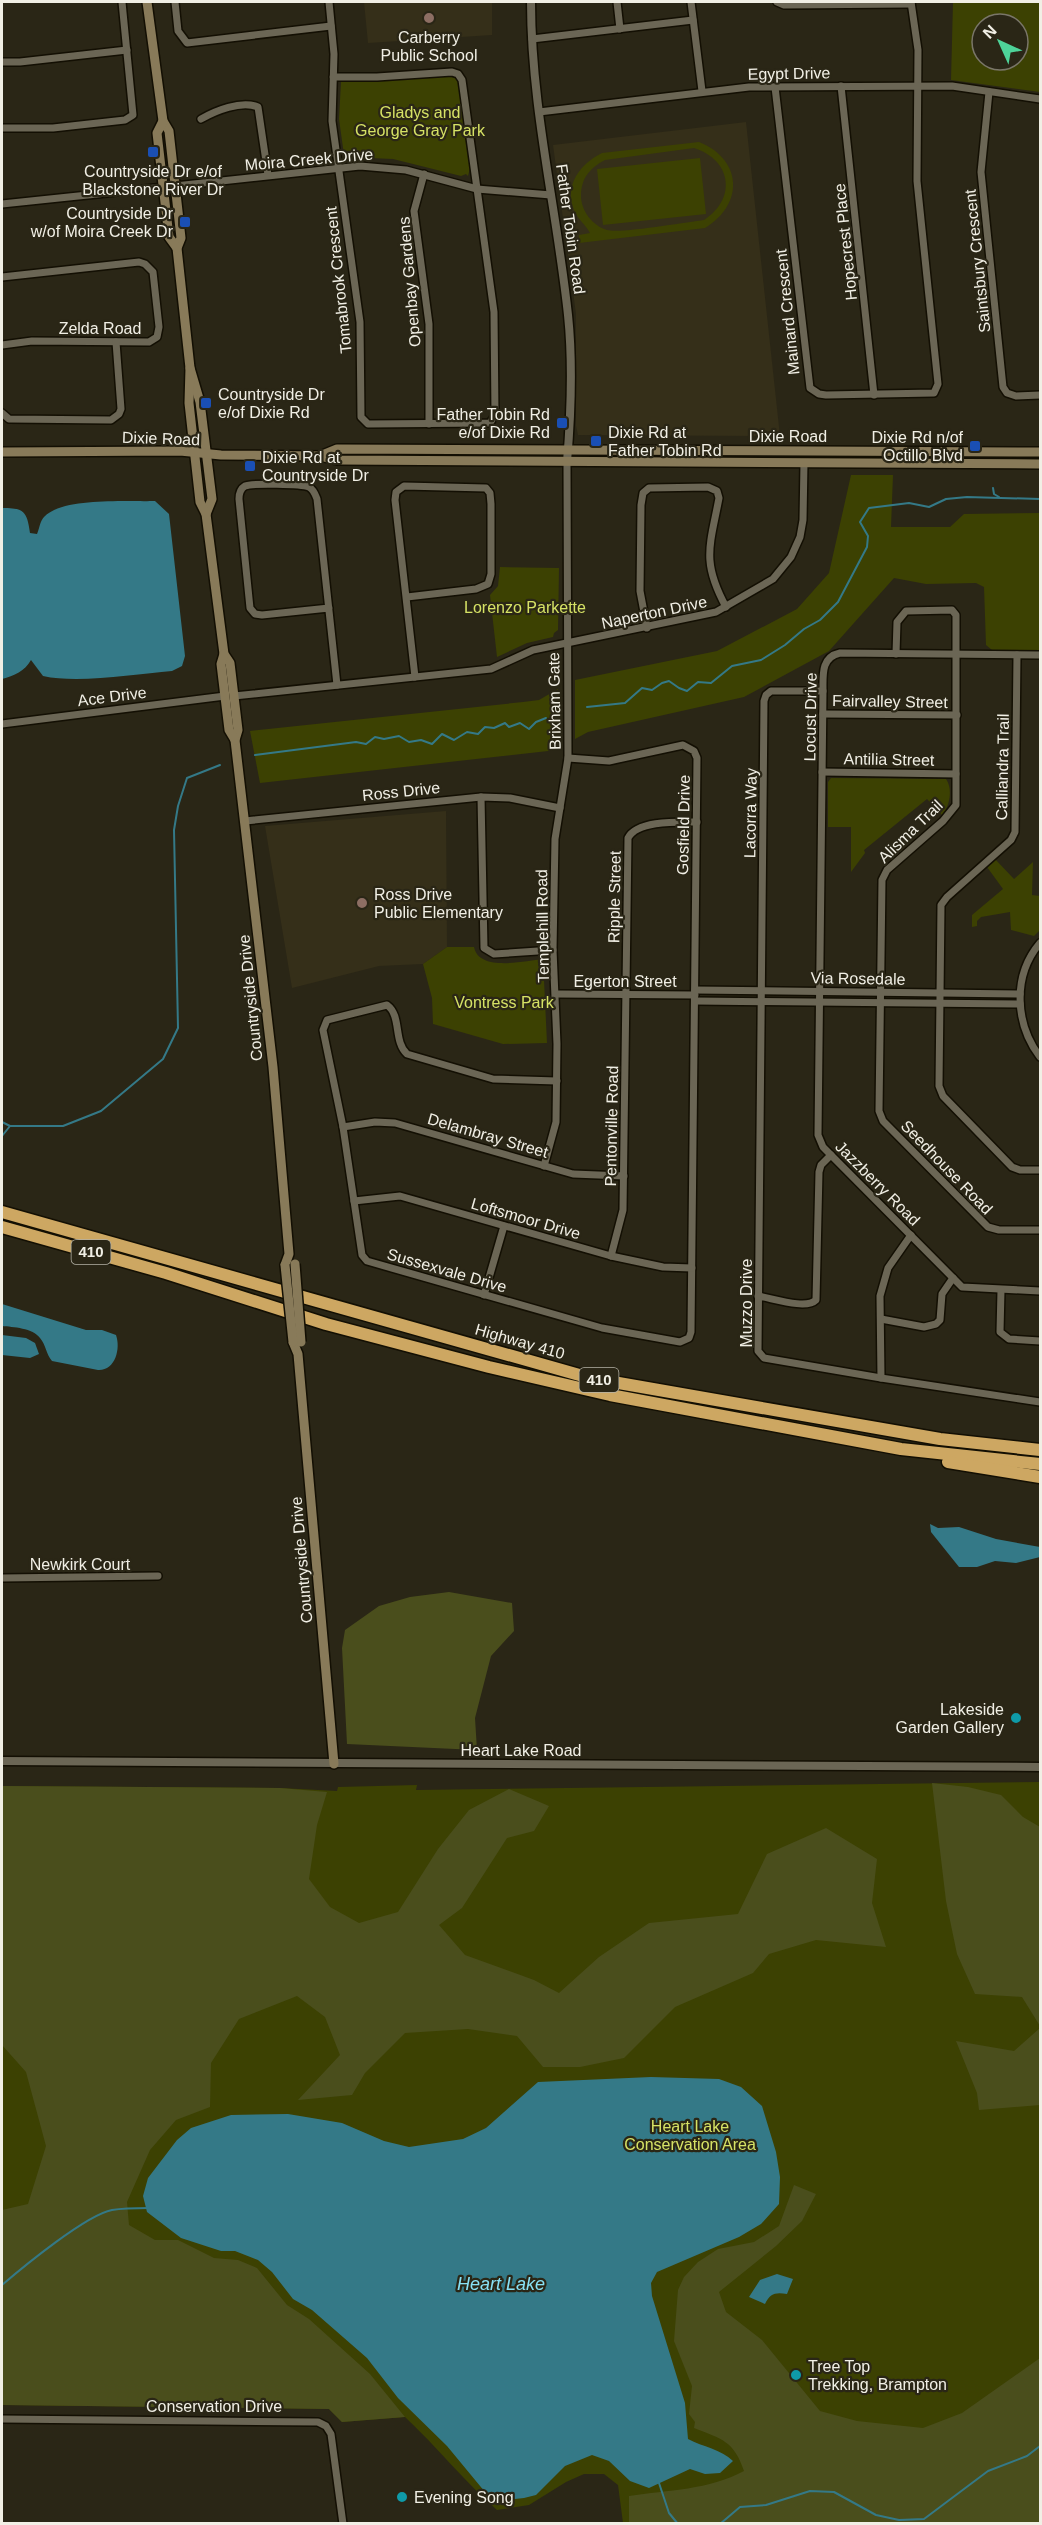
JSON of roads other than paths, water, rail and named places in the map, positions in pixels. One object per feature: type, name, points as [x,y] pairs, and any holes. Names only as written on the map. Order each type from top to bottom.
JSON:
[{"type":"highway","name":"Highway 410","points":[[2,1212],[590,1378],[940,1439],[1041,1450]]},
{"type":"highway","name":"Highway 410","points":[[2,1227],[166,1273],[326,1324],[489,1367],[610,1395],[901,1449],[1041,1464]]},
{"type":"highway","points":[[940,1439],[958,1434],[1041,1442]]},
{"type":"highway","points":[[901,1449],[921,1457],[1041,1477]]},
{"type":"main road","name":"Countryside Drive","points":[[147,2],[164,121],[169,131],[181,238],[177,248],[190,368],[189,403],[194,453],[200,502],[206,514],[224,654],[221,664],[229,696],[229,730],[235,740],[272,1056],[334,1764]]},
{"type":"main road","name":"Countryside Drive","points":[[164,121],[157,133],[169,237],[177,248]]},
{"type":"main road","name":"Countryside Drive","points":[[190,368],[200,402],[212,499],[206,514]]},
{"type":"main road","name":"Dixie Road","points":[[320,456],[337,449],[1041,452]]},
{"type":"main road","name":"Dixie Road","points":[[2,452],[320,456],[337,460],[1041,464]]},
{"type":"street","points":[[2,128],[60,128],[129,119],[134,111],[122,2]]},
{"type":"street","points":[[175,2],[178,31],[187,43],[331,26]]},
{"type":"street","name":"Tomabrook Crescent","points":[[329,2],[333,77],[332,121],[360,322],[361,417],[368,424],[484,424],[490,423],[495,415],[495,323],[477,189]]},
{"type":"street","name":"Father Tobin Road","points":[[531,2],[539,112],[568,318],[567,462]]},
{"type":"street","points":[[617,2],[620,29]]},
{"type":"street","points":[[691,2],[702,91]]},
{"type":"street","points":[[777,2],[784,5],[911,3],[918,50],[918,86]]},
{"type":"street","points":[[532,39],[693,20]]},
{"type":"street","points":[[2,62],[127,50]]},
{"type":"street","points":[[333,77],[376,77],[452,72],[458,74],[463,83],[477,189]]},
{"type":"street","name":"Hopecrest Place","points":[[841,86],[874,394]]},
{"type":"street","name":"Mainard Crescent","points":[[775,87],[808,384],[813,391],[819,394],[927,395],[934,393],[938,386],[917,181],[918,86]]},
{"type":"street","name":"Egypt Drive","points":[[539,112],[702,91],[775,87],[952,86],[1041,99]]},
{"type":"street","name":"Saintsbury Crescent","points":[[988,92],[981,172],[1003,387],[1007,393],[1016,396],[1041,395]]},
{"type":"street","points":[[201,119],[216,110],[251,105],[258,107],[268,176]]},
{"type":"street","name":"Moira Creek Drive","points":[[175,186],[338,167],[380,166],[424,174],[477,189],[551,195]]},
{"type":"street","name":"Openbay Gardens","points":[[424,174],[414,211],[429,324],[429,424]]},
{"type":"street","points":[[2,204],[175,186]]},
{"type":"street","name":"Zelda Road","points":[[2,277],[139,262],[145,264],[153,272],[159,333],[157,337],[148,342],[32,341],[2,345]]},
{"type":"street","points":[[2,413],[9,418],[111,420],[115,418],[121,409],[116,342]]},
{"type":"street","points":[[567,462],[567,643]]},
{"type":"street","name":"Naperton Drive","points":[[229,696],[492,669],[533,650],[704,616],[726,607],[773,579],[795,549],[803,520],[804,463]]},
{"type":"street","points":[[328,608],[262,615],[255,614],[250,608],[239,499],[244,487],[253,485],[304,486],[315,492],[337,685]]},
{"type":"street","points":[[407,597],[476,588],[488,584],[491,574],[491,504],[490,493],[486,488],[410,486],[398,488],[395,500],[415,677]]},
{"type":"street","points":[[647,628],[641,599],[640,516],[642,495],[649,488],[708,487],[717,491],[719,498],[709,559],[712,579],[726,607]]},
{"type":"street","name":"Alisma Trail","points":[[881,1002],[883,876],[956,805],[957,618],[954,612],[952,610],[910,609],[902,613],[897,622],[896,654]]},
{"type":"street","name":"Brixham Gate","points":[[567,643],[568,758]]},
{"type":"street","name":"Locust Drive","points":[[820,1002],[823,691],[824,667],[828,659],[835,654],[1041,655]]},
{"type":"street","name":"Calliandra Trail","points":[[1017,655],[1015,832],[1006,845],[947,897],[941,905],[941,1093],[1012,1167],[1020,1170],[1041,1170]]},
{"type":"street","name":"Lacorra Way","points":[[761,990],[765,697],[768,693],[775,691],[823,691]]},
{"type":"street","name":"Ace Drive","points":[[2,724],[229,696]]},
{"type":"street","name":"Fairvalley Street","points":[[823,714],[957,716]]},
{"type":"street","name":"Gosfield Drive","points":[[568,758],[609,761],[683,745],[698,758],[695,995]]},
{"type":"street","name":"Templehill Road","points":[[544,1166],[555,1128],[557,1081],[553,950],[555,839],[568,758]]},
{"type":"street","name":"Antilia Street","points":[[822,772],[956,774]]},
{"type":"street","points":[[481,797],[484,948],[494,954],[553,950]]},
{"type":"street","name":"Ross Drive","points":[[245,821],[481,797],[510,798],[560,808]]},
{"type":"street","name":"Ripple Street","points":[[626,994],[628,838],[635,829],[666,822],[697,822]]},
{"type":"street","points":[[1041,943],[1025,969],[1020,994],[1026,1034],[1041,1057]]},
{"type":"street","name":"Via Rosedale","points":[[695,995],[761,990],[1020,994]]},
{"type":"street","name":"Muzzo Drive","points":[[761,990],[757,1348],[761,1357],[1041,1402]]},
{"type":"street","name":"Egerton Street","points":[[556,994],[695,995]]},
{"type":"street","name":"Pentonville Road","points":[[611,1256],[623,1210],[626,994]]},
{"type":"street","name":"Via Rosedale","points":[[695,995],[761,1001],[1020,1004]]},
{"type":"street","name":"Sussexvale Drive","points":[[557,1081],[493,1079],[407,1054],[400,1044],[393,1011],[390,1007],[382,1005],[329,1018],[324,1024],[344,1127],[361,1252],[368,1261],[602,1328],[680,1342],[689,1338],[692,1332],[695,995]]},
{"type":"street","name":"Jazzberry Road","points":[[820,1002],[818,1136],[820,1143],[962,1287],[1041,1291]]},
{"type":"street","name":"Seedhouse Road","points":[[881,1002],[879,1111],[883,1121],[988,1227],[999,1230],[1041,1230]]},
{"type":"street","name":"Delambray Street","points":[[344,1127],[375,1122],[394,1123],[578,1175],[624,1176]]},
{"type":"street","points":[[758,1296],[805,1305],[816,1300],[818,1295],[819,1172],[821,1165],[831,1155]]},
{"type":"street","name":"Loftsmoor Drive","points":[[354,1201],[400,1196],[611,1256],[663,1267],[692,1268]]},
{"type":"street","points":[[484,1295],[504,1226]]},
{"type":"street","points":[[881,1378],[880,1296],[888,1268],[911,1235]]},
{"type":"street","points":[[881,1319],[924,1327],[936,1324],[940,1320],[942,1294],[953,1278]]},
{"type":"street","points":[[1001,1290],[1000,1332],[1009,1339],[1041,1341]]},
{"type":"street","name":"Newkirk Court","points":[[2,1578],[158,1576]]},
{"type":"street","name":"Heart Lake Road","points":[[2,1761],[1041,1767]]},
{"type":"street","name":"Conservation Drive","points":[[2,2419],[318,2422],[326,2426],[332,2434],[343,2523]]},
{"type":"water","points":[[155,501],[169,514],[185,656],[182,666],[172,671],[73,679],[43,676],[31,660],[19,672],[2,679],[2,508],[23,512],[26,515],[30,533],[37,534],[44,517],[65,506],[97,502]]},
{"type":"water","points":[[2,1304],[86,1330],[102,1330],[116,1335],[118,1347],[115,1358],[109,1367],[98,1370],[52,1361],[42,1341],[33,1332],[2,1326]]},
{"type":"water","points":[[2,1335],[26,1338],[35,1343],[39,1354],[30,1358],[2,1355]]},
{"type":"water","points":[[930,1524],[938,1528],[959,1527],[996,1539],[1040,1547],[1040,1557],[1016,1563],[995,1561],[977,1567],[959,1567],[931,1532]]},
{"type":"water","name":"Heart Lake","points":[[651,2077],[719,2079],[741,2087],[762,2106],[776,2152],[780,2177],[779,2204],[761,2224],[739,2237],[657,2272],[651,2283],[652,2296],[685,2403],[688,2439],[717,2451],[733,2461],[720,2473],[705,2474],[690,2469],[649,2488],[630,2481],[609,2461],[592,2455],[565,2466],[536,2495],[497,2501],[485,2492],[447,2446],[398,2398],[367,2358],[312,2310],[293,2299],[272,2272],[258,2260],[235,2251],[221,2251],[181,2238],[147,2212],[143,2196],[148,2178],[177,2140],[191,2128],[231,2115],[288,2114],[342,2123],[384,2141],[409,2147],[463,2139],[486,2128],[538,2082]]},
{"type":"water","points":[[777,2274],[793,2279],[787,2294],[774,2294],[765,2304],[749,2297],[760,2280]]},
{"type":"waterway","points":[[993,488],[994,494],[999,497]]},
{"type":"waterway","points":[[587,707],[625,703],[642,688],[652,690],[669,681],[687,691],[698,682],[711,683],[732,666],[761,660],[785,645],[804,629],[820,620],[838,602],[867,547],[868,536],[860,522],[869,508],[909,503],[929,507],[946,499],[967,497],[1040,499]]},
{"type":"waterway","points":[[255,755],[356,742],[366,744],[375,737],[384,739],[399,736],[409,742],[421,740],[432,744],[442,734],[454,740],[467,732],[478,734],[485,727],[494,728],[505,723],[509,727],[520,723],[529,729],[536,722],[546,718]]},
{"type":"waterway","points":[[2,1122],[10,1126],[63,1126],[101,1111],[163,1059],[178,1028],[174,830],[178,806],[187,778],[220,765]]},
{"type":"waterway","points":[[2,1136],[10,1126]]},
{"type":"waterway","points":[[2,2285],[24,2266],[87,2221],[112,2210],[149,2208]]},
{"type":"waterway","points":[[720,2524],[740,2507],[766,2505],[810,2491],[834,2492],[876,2515],[899,2520],[924,2519],[988,2471],[1027,2456],[1040,2446]]},
{"type":"waterway","points":[[658,2480],[669,2513],[678,2524]]},
{"type":"place","name":"Carberry Public School","points":[[429,18]]},
{"type":"place","name":"Countryside Dr e/of Blackstone River Dr","points":[[153,152]]},
{"type":"place","name":"Countryside Dr w/of Moira Creek Dr","points":[[185,222]]},
{"type":"place","name":"Countryside Dr e/of Dixie Rd","points":[[206,403]]},
{"type":"place","name":"Father Tobin Rd e/of Dixie Rd","points":[[562,423]]},
{"type":"place","name":"Dixie Rd at Father Tobin Rd","points":[[596,441]]},
{"type":"place","name":"Dixie Rd n/of Octillo Blvd","points":[[975,446]]},
{"type":"place","name":"Dixie Rd at Countryside Dr","points":[[250,466]]},
{"type":"place","name":"Ross Drive Public Elementary","points":[[362,903]]},
{"type":"place","name":"Lakeside Garden Gallery","points":[[1016,1718]]},
{"type":"place","name":"Tree Top Trekking, Brampton","points":[[796,2375]]},
{"type":"place","name":"Evening Song","points":[[402,2497]]},
{"type":"park label","name":"Gladys and George Gray Park","points":[[420,121]]},
{"type":"park label","name":"Lorenzo Parkette","points":[[525,607]]},
{"type":"park label","name":"Vontress Park","points":[[504,1002]]},
{"type":"park label","name":"Heart Lake Conservation Area","points":[[690,2135]]}]
